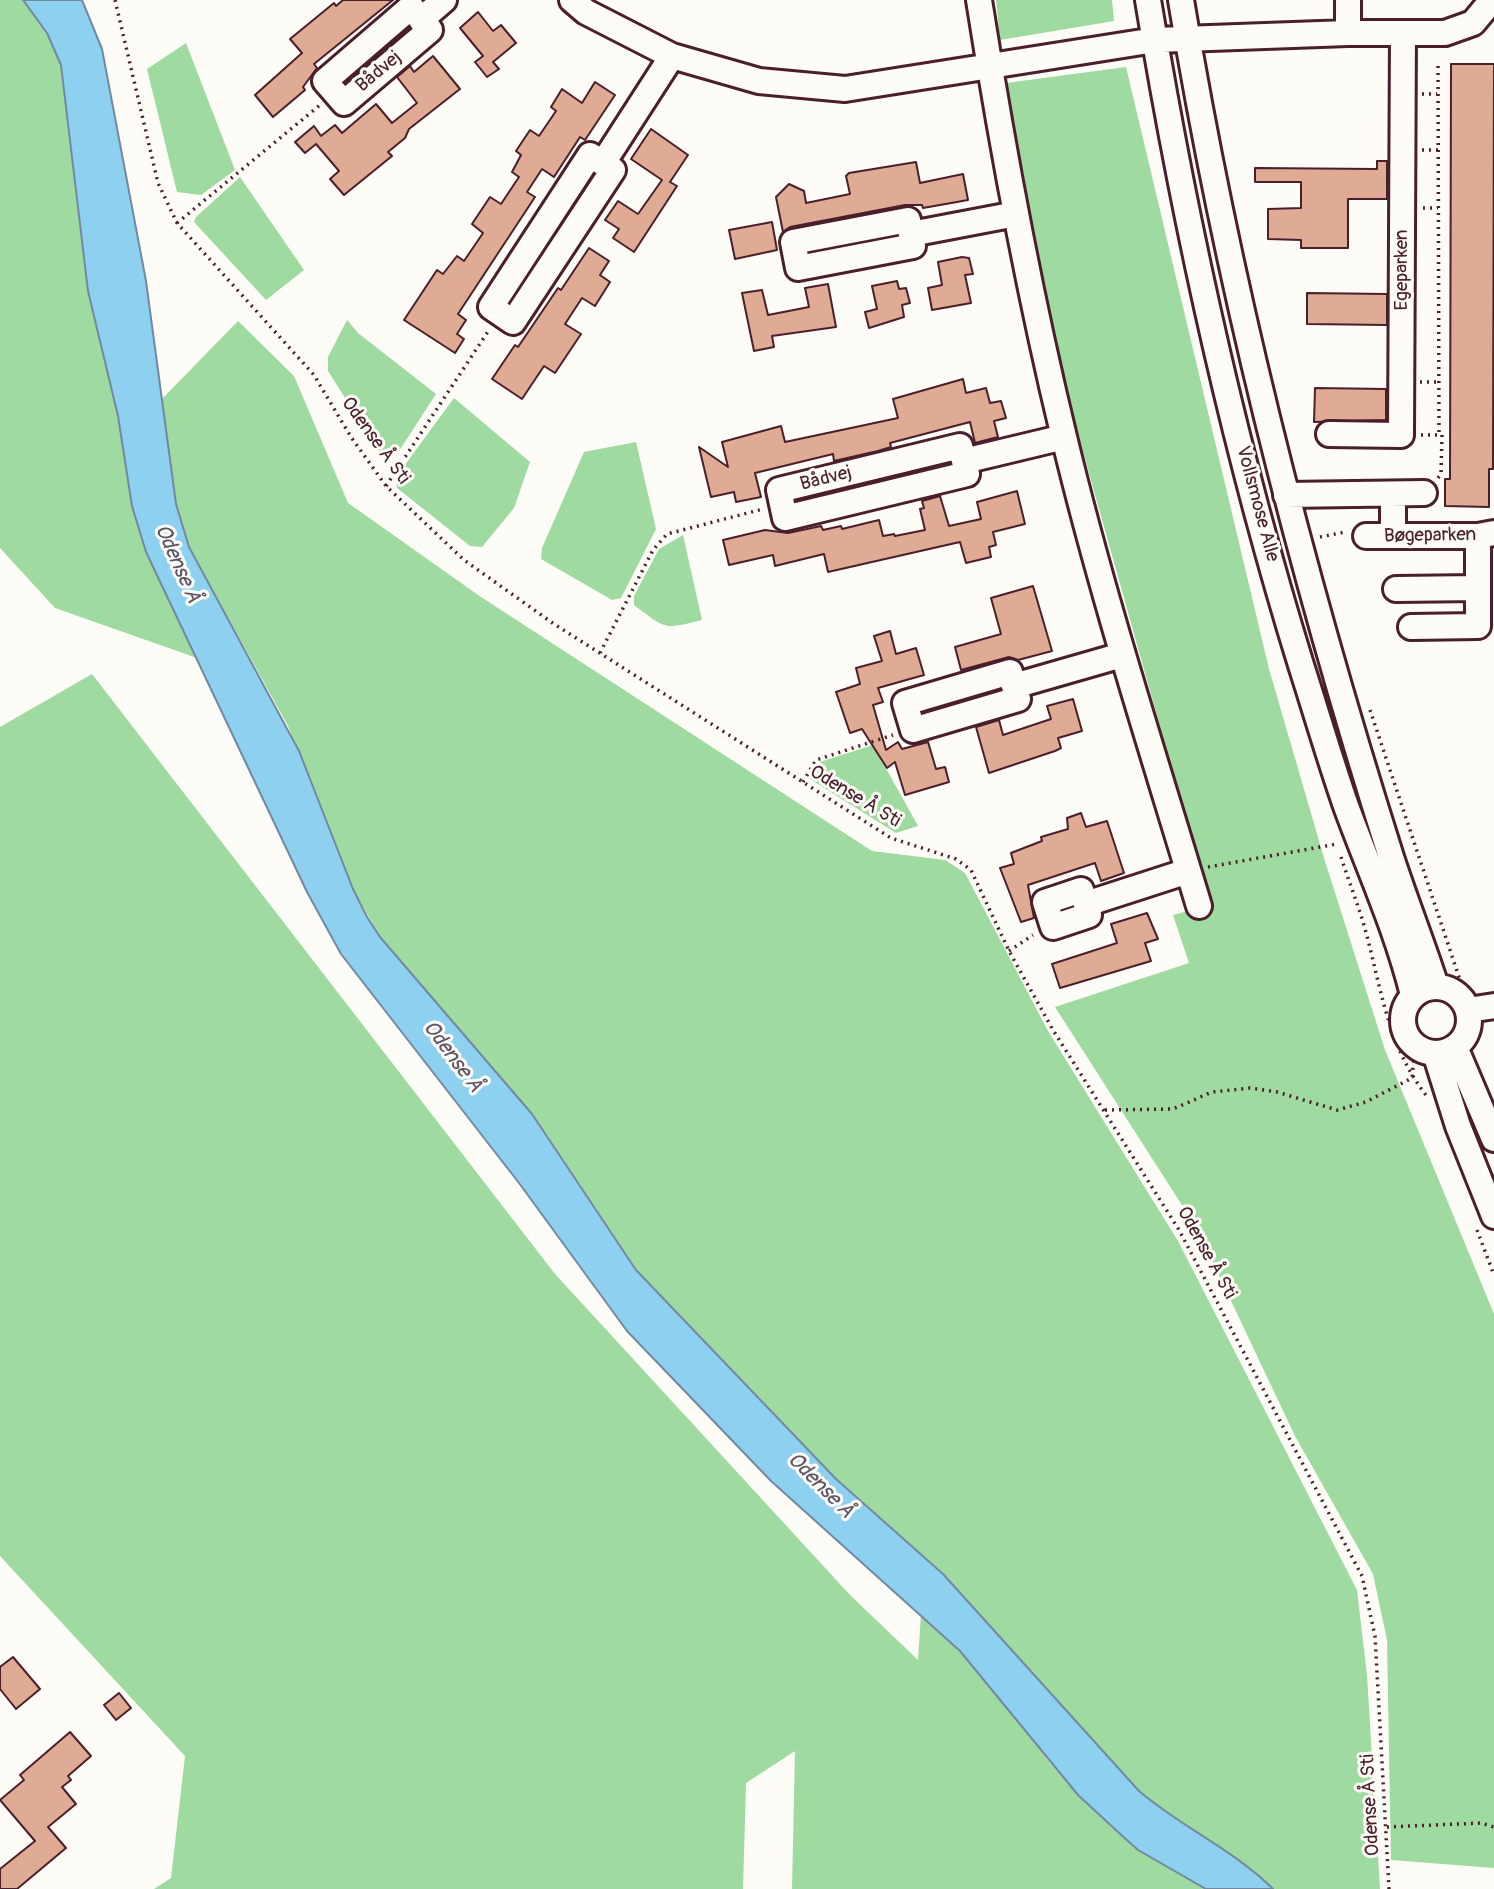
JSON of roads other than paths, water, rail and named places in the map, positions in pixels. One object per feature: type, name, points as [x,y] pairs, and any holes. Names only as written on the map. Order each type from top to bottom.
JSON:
[{"type":"street","name":"Bådvej","points":[[335,93],[325,80],[411,7],[421,19],[444,0]]},
{"type":"street","points":[[572,0],[586,12],[672,56],[759,81],[845,89],[1155,40],[1348,33],[1444,33],[1464,28],[1481,16],[1492,0]]},
{"type":"street","points":[[979,0],[1016,214],[1064,437],[1122,654],[1199,906]]},
{"type":"street","name":"Vollsmose Alle","points":[[1148,0],[1210,319],[1262,528],[1335,772],[1402,953],[1413,995]]},
{"type":"street","name":"Vollsmose Alle","points":[[1181,0],[1241,313],[1286,495],[1391,857],[1436,986]]},
{"type":"street","points":[[1348,0],[1348,33]]},
{"type":"street","name":"Egeparken","points":[[1329,434],[1401,435],[1403,33]]},
{"type":"street","points":[[500,313],[491,307],[590,155],[603,163],[672,56]]},
{"type":"street","points":[[911,234],[1016,214]]},
{"type":"street","name":"Bådvej","points":[[782,504],[785,518],[798,515],[967,474],[964,461],[1064,437]]},
{"type":"street","points":[[1286,495],[1424,493]]},
{"type":"street","points":[[1393,536],[1394,494]]},
{"type":"street","points":[[1411,627],[1478,626],[1478,588],[1486,535]]},
{"type":"street","name":"Bøgeparken","points":[[1366,536],[1486,535]]},
{"type":"street","points":[[1396,589],[1478,588]]},
{"type":"street","points":[[913,730],[1018,699],[1014,686],[1122,654]]},
{"type":"street","points":[[1053,927],[1089,915],[1086,904],[1188,871]]},
{"type":"street","points":[[1435,1049],[1467,1031],[1468,1010],[1461,998],[1450,990],[1436,986],[1413,995],[1402,1016],[1408,1038],[1435,1049],[1494,1139]]},
{"type":"street","points":[[1468,1010],[1494,1006]]},
{"type":"street","points":[[1435,1049],[1458,1126],[1494,1216]]},
{"type":"water","name":"Odense Å","points":[[23,0],[82,0],[102,49],[146,281],[176,504],[189,547],[299,751],[353,889],[380,937],[532,1114],[636,1270],[836,1479],[943,1574],[1139,1791],[1242,1862],[1273,1889],[1206,1889],[1138,1850],[1078,1795],[960,1651],[771,1481],[627,1331],[519,1183],[341,954],[307,892],[146,552],[132,506],[118,416],[88,291],[61,65],[47,33]]}]
